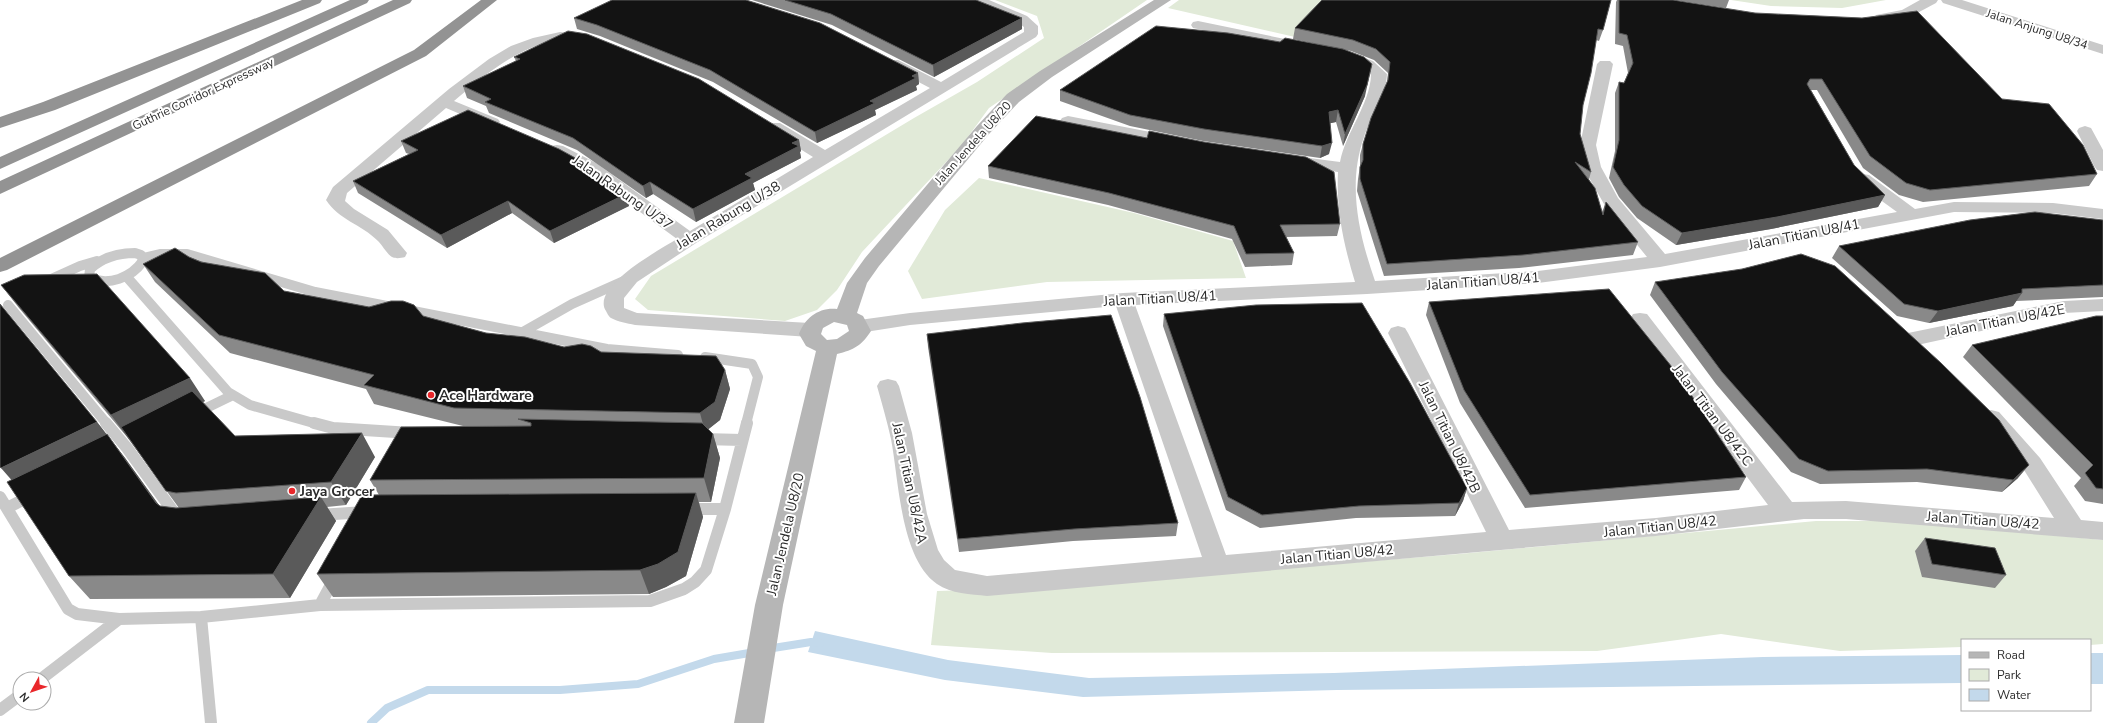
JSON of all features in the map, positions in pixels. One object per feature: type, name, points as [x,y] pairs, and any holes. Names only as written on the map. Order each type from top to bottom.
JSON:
[{"type":"highway","points":[[0,123],[49,106],[315,0]]},
{"type":"highway","name":"Guthrie Corridor Expressway","points":[[0,164],[362,0]]},
{"type":"highway","name":"Guthrie Corridor Expressway","points":[[0,188],[405,0]]},
{"type":"highway","points":[[0,266],[420,53],[490,0]]},
{"type":"street","name":"Jalan Rabung U/38","points":[[810,330],[625,317],[617,313],[613,307],[614,297],[630,278],[689,239],[1031,34],[1031,26],[1022,19],[977,0]]},
{"type":"street","name":"Jalan Jendela U8/20","points":[[852,321],[857,283],[872,262],[983,130],[1013,98],[1046,74],[1164,0]]},
{"type":"street","points":[[1869,19],[1906,13],[1931,0]]},
{"type":"street","name":"Jalan Anjung U8/34","points":[[1948,0],[2103,50]]},
{"type":"street","points":[[1198,26],[1326,51],[1359,59],[1375,68],[1379,74],[1378,88],[1357,132],[1347,168],[1347,192],[1354,246],[1367,288]]},
{"type":"street","points":[[398,253],[385,236],[346,213],[335,200],[339,191],[444,102],[495,62],[540,41],[567,36],[581,37],[601,43]]},
{"type":"street","points":[[878,56],[941,88]]},
{"type":"street","points":[[1605,64],[1588,145],[1592,167],[1610,200],[1660,261]]},
{"type":"street","points":[[444,102],[508,128]]},
{"type":"street","points":[[760,117],[825,157]]},
{"type":"street","points":[[1068,121],[1189,144]]},
{"type":"street","points":[[2085,131],[2103,166]]},
{"type":"street","name":"Jalan Rabung U/37","points":[[542,143],[570,155],[590,167],[689,239]]},
{"type":"street","points":[[1278,158],[1347,168]]},
{"type":"street","points":[[1852,168],[1869,183],[1911,214]]},
{"type":"street","name":"Jalan Titian U8/41","points":[[852,321],[910,319],[1123,299],[1367,288],[1538,277],[1660,261],[1954,207],[2053,208],[2103,214]]},
{"type":"street","points":[[1123,299],[1217,564]]},
{"type":"street","name":"Jalan Titian U8/42E","points":[[1908,340],[2064,307],[2103,305]]},
{"type":"street","points":[[831,315],[852,321],[858,335],[849,343],[828,347],[813,341],[810,330],[813,325],[831,315]]},
{"type":"street","name":"Jalan Titian U8/42C","points":[[1640,319],[1786,512]]},
{"type":"street","points":[[1890,324],[1926,356]]},
{"type":"street","name":"Jalan Titian U8/42B","points":[[1398,332],[1502,540]]},
{"type":"street","name":"Jalan Jendela U8/20","points":[[749,723],[769,605],[828,347]]},
{"type":"street","name":"Jalan Titian U8/42A","points":[[888,386],[902,439],[919,534],[930,563],[946,577],[987,586]]},
{"type":"street","points":[[1976,404],[2021,450],[2073,528]]},
{"type":"street","name":"Jalan Titian U8/42","points":[[987,586],[1217,564],[1656,527],[1786,512],[1846,510],[2103,531]]},
{"type":"lane","points":[[0,497],[68,610],[78,614],[119,619],[201,616],[320,605],[650,601],[684,589],[695,582],[706,570],[725,509],[758,377],[757,371],[752,364],[746,362],[607,349],[521,333],[315,292],[187,254],[160,254],[143,258],[135,253],[128,252],[69,271],[40,285]]},
{"type":"lane","points":[[101,260],[90,270],[89,278],[93,280],[108,281],[126,276],[138,269],[144,261],[143,258]]},
{"type":"lane","points":[[126,276],[233,395],[250,405],[333,428],[418,433],[407,446]]},
{"type":"lane","points":[[521,333],[546,316],[577,300],[630,278]]},
{"type":"lane","points":[[8,305],[127,448],[180,522],[187,523]]},
{"type":"lane","points":[[183,420],[233,395]]},
{"type":"lane","points":[[694,439],[742,440]]},
{"type":"lane","points":[[7,508],[42,490]]},
{"type":"lane","points":[[310,516],[376,509],[365,525]]},
{"type":"lane","points":[[678,509],[725,509]]},
{"type":"lane","points":[[320,605],[338,572]]},
{"type":"lane","points":[[201,616],[211,723]]},
{"type":"lane","points":[[51,671],[119,619]]},
{"type":"lane","points":[[0,710],[12,701]]},
{"type":"green space","points":[[995,0],[1147,0],[989,108],[962,145],[862,252],[837,290],[817,310],[785,321],[648,310],[635,299],[651,276],[914,118],[977,82],[1044,38],[1037,16]]},
{"type":"green space","points":[[1179,0],[1327,0],[1295,37],[1168,8]]},
{"type":"green space","points":[[1731,0],[1886,0],[1842,8],[1771,6]]},
{"type":"green space","points":[[979,178],[1134,213],[1233,241],[1246,278],[1047,282],[922,299],[908,271],[945,210]]},
{"type":"green space","points":[[1816,521],[1902,521],[2103,540],[2103,644],[2091,645],[2091,639],[1961,639],[1961,647],[1840,651],[1721,634],[1597,651],[1052,653],[931,645],[937,591],[1038,588],[1459,554]]},
{"type":"water","points":[[815,631],[948,660],[1089,678],[1334,673],[1763,657],[1961,655],[1961,683],[1337,690],[1083,697],[945,680],[808,652]]},
{"type":"water","points":[[2091,653],[2103,653],[2103,684],[2091,684]]},
{"type":"building","points":[[612,0],[746,0],[820,23],[918,73],[912,76],[916,78],[870,101],[875,103],[815,132],[710,70],[597,25],[574,18]]},
{"type":"building","points":[[785,0],[976,0],[1022,18],[933,65],[831,14]]},
{"type":"building","points":[[1322,0],[1611,0],[1603,30],[1598,29],[1591,73],[1583,105],[1580,134],[1591,172],[1575,162],[1595,188],[1603,215],[1606,202],[1638,242],[1523,255],[1387,264],[1360,179],[1360,167],[1363,160],[1363,144],[1371,118],[1388,80],[1390,62],[1376,49],[1353,40],[1295,28]]},
{"type":"building","points":[[1619,0],[1673,0],[1755,13],[1862,18],[1917,11],[2002,99],[2049,104],[2083,145],[2097,174],[1930,190],[1906,183],[1870,156],[1822,79],[1810,79],[1807,84],[1854,165],[1885,195],[1777,217],[1682,233],[1642,206],[1624,185],[1613,167],[1619,140],[1619,82],[1624,83],[1633,63],[1627,35],[1619,33]]},
{"type":"building","points":[[1156,26],[1228,33],[1280,42],[1285,38],[1343,49],[1364,57],[1372,64],[1367,85],[1345,134],[1338,110],[1329,112],[1332,143],[1322,146],[1204,129],[1130,115],[1060,90]]},
{"type":"building","points":[[568,31],[587,34],[699,79],[799,140],[792,143],[799,146],[745,174],[752,178],[693,209],[650,182],[643,186],[573,138],[485,102],[491,99],[463,86],[520,59],[514,57]]},
{"type":"building","points":[[468,110],[559,149],[579,160],[626,194],[550,231],[508,201],[441,235],[353,181],[418,150],[401,141]]},
{"type":"building","points":[[1036,116],[1147,138],[1149,131],[1204,142],[1306,157],[1334,172],[1340,224],[1280,225],[1294,253],[1246,254],[1234,226],[1109,193],[988,166]]},
{"type":"building","points":[[2035,212],[2103,220],[2103,285],[2022,289],[2022,293],[1938,311],[1904,304],[1839,246],[1970,220]]},
{"type":"building","points":[[175,248],[189,257],[201,262],[265,273],[284,291],[369,307],[391,301],[403,301],[414,305],[423,316],[486,333],[525,337],[564,347],[582,344],[591,346],[601,352],[716,356],[725,370],[715,402],[700,413],[454,408],[364,385],[374,375],[219,335],[143,264]]},
{"type":"building","points":[[1801,254],[1835,266],[1941,363],[1999,420],[2029,465],[2013,480],[1927,469],[1828,471],[1799,459],[1722,372],[1655,282],[1742,269]]},
{"type":"building","points":[[97,274],[190,378],[111,415],[1,285],[24,275]]},
{"type":"building","points":[[1609,289],[1676,372],[1746,477],[1530,495],[1464,390],[1429,302]]},
{"type":"building","points":[[1362,303],[1410,383],[1467,488],[1459,503],[1359,506],[1262,515],[1228,497],[1164,314],[1256,305]]},
{"type":"building","points":[[0,304],[97,422],[1,468],[0,467]]},
{"type":"building","points":[[1111,315],[1140,397],[1178,523],[1074,529],[958,539],[927,334]]},
{"type":"building","points":[[2096,316],[2103,316],[2103,489],[2096,488],[2085,473],[2093,465],[1972,345]]},
{"type":"building","points":[[192,391],[235,436],[362,433],[331,482],[176,493],[166,491],[121,427]]},
{"type":"building","points":[[518,419],[702,423],[713,434],[704,478],[370,480],[401,427],[531,426],[531,423]]},
{"type":"building","points":[[107,434],[156,503],[160,506],[176,508],[321,497],[273,574],[69,576],[7,482]]},
{"type":"building","points":[[696,493],[678,552],[658,564],[640,570],[317,574],[362,495]]},
{"type":"building","points":[[1925,538],[1995,548],[2006,575],[1932,564]]},
{"type":"waterway","points":[[767,649],[811,642],[820,643]]},
{"type":"waterway","points":[[371,723],[387,708],[428,690],[560,690],[638,684],[714,659],[755,652]]},
{"type":"place","name":"Ace Hardware","points":[[431,395]]},
{"type":"place","name":"Jaya Grocer","points":[[292,491]]}]
